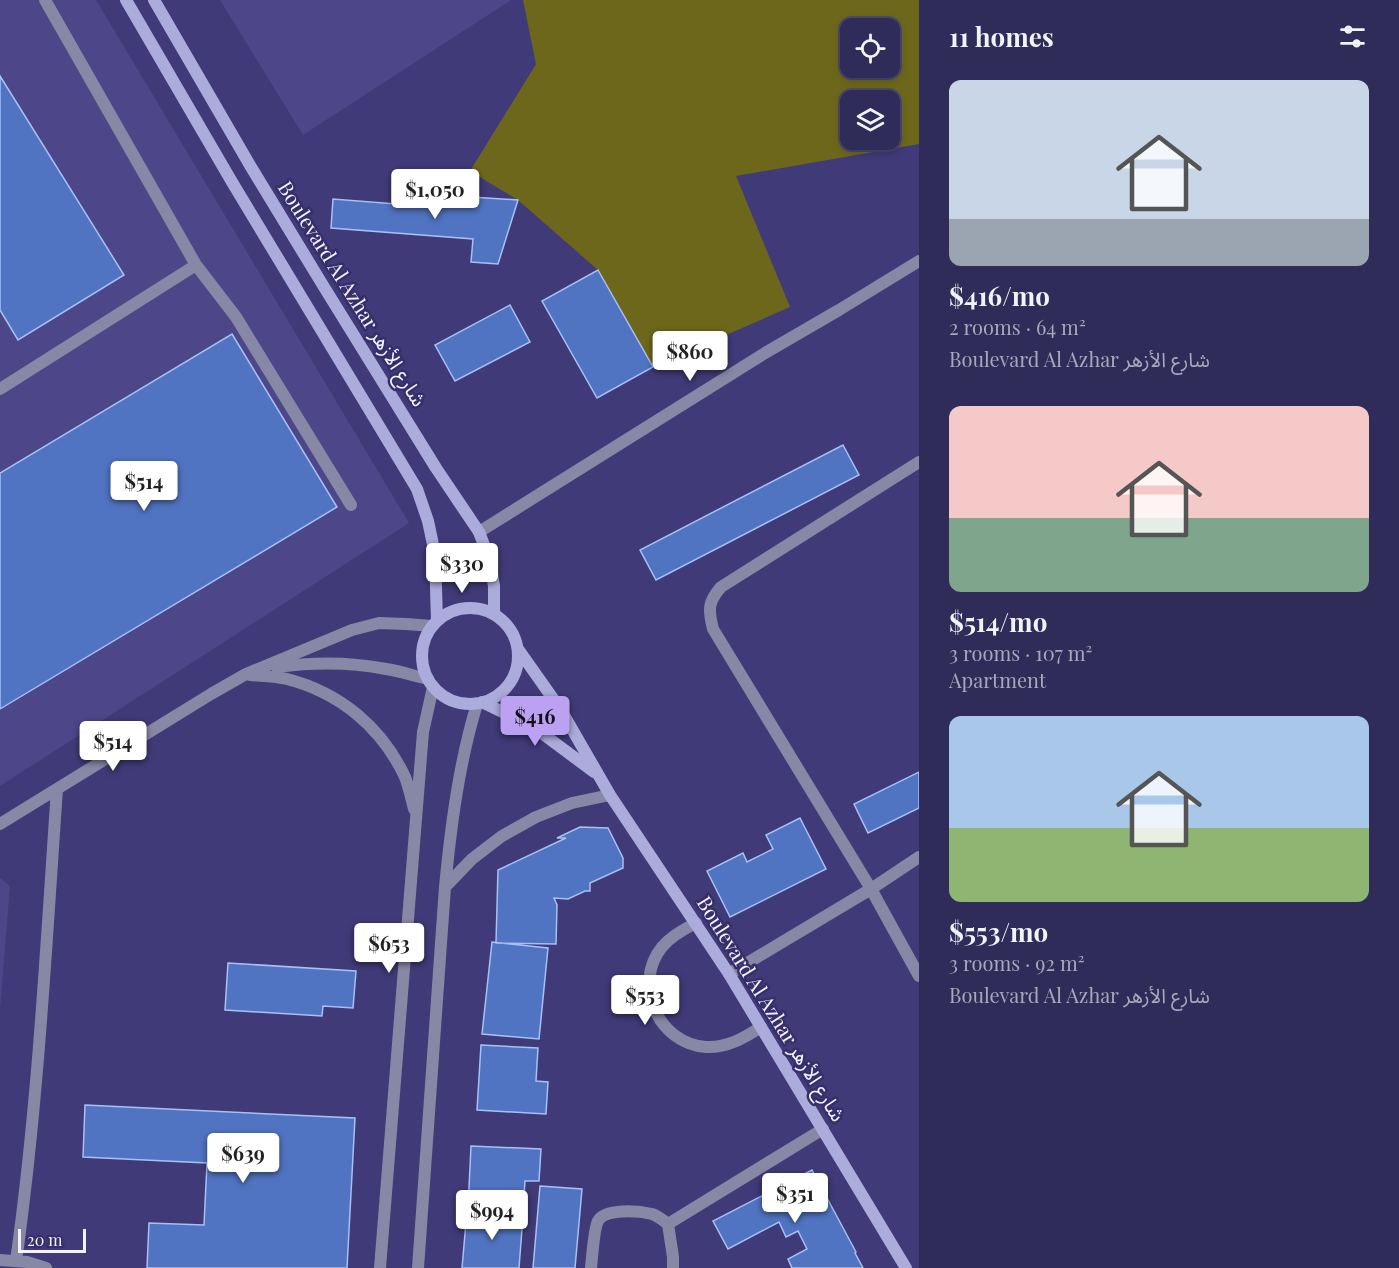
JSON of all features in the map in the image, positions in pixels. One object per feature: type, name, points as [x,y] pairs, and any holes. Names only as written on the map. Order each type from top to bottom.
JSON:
[{"type":"main road","points":[[126,0],[232,182],[417,489],[428,521],[435,554],[435,624]]},
{"type":"main road","name":"Boulevard Al Azhar شارع الأزهر","points":[[154,0],[324,287],[430,458],[479,532],[489,558],[494,586],[494,614]]},
{"type":"main road","points":[[463,609],[479,609],[494,614],[505,623],[518,649],[518,663],[514,677],[498,694],[480,703],[461,703],[446,697],[431,683],[423,666],[422,652],[426,638],[435,624],[448,613],[463,609]]},
{"type":"main road","name":"Boulevard Al Azhar شارع الأزهر","points":[[518,649],[561,710],[610,795],[729,974],[906,1268]]},
{"type":"main road","name":"Boulevard Al Azhar شارع الأزهر","points":[[480,703],[513,717],[543,734],[598,775]]},
{"type":"street","points":[[45,0],[196,265],[236,317],[351,506]]},
{"type":"street","points":[[479,532],[765,353],[919,261]]},
{"type":"street","points":[[1,385],[196,265]]},
{"type":"street","points":[[919,462],[721,587],[712,598],[709,609],[713,629],[871,889],[919,976]]},
{"type":"street","points":[[0,824],[246,674],[352,630],[379,623],[435,624]]},
{"type":"street","points":[[261,669],[303,664],[345,664],[387,669],[431,683],[423,732],[380,1268]]},
{"type":"street","points":[[246,674],[286,679],[324,692],[358,715],[386,744],[406,779],[417,818]]},
{"type":"street","points":[[418,1268],[450,838],[463,758],[480,703]]},
{"type":"street","points":[[16,1261],[27,1185],[33,1119],[57,789]]},
{"type":"street","points":[[445,887],[472,859],[502,836],[528,821],[572,803],[610,795]]},
{"type":"street","points":[[729,974],[871,889],[919,857]]},
{"type":"street","points":[[696,923],[663,946],[653,962],[649,981],[651,1001],[659,1019],[672,1034],[690,1044],[707,1047],[728,1045],[761,1027]]},
{"type":"street","points":[[668,1224],[822,1129]]},
{"type":"street","points":[[591,1268],[597,1222],[603,1214],[614,1212],[652,1214],[668,1224],[673,1268]]},
{"type":"street","points":[[0,1260],[27,1262],[46,1268]]},
{"type":"shaded area","points":[[0,0],[96,0],[409,523],[0,786]]},
{"type":"shaded area","points":[[220,0],[511,0],[303,135]]},
{"type":"shaded area","points":[[523,0],[919,0],[919,144],[900,147],[900,90],[840,90],[840,150],[885,150],[736,176],[790,307],[653,367],[598,270],[518,200],[470,171],[536,64]]},
{"type":"shaded area","points":[[0,878],[10,886],[0,1009]]},
{"type":"building","points":[[0,76],[124,275],[18,340],[0,310]]},
{"type":"building","points":[[410,193],[518,200],[498,264],[471,262],[473,239],[331,228],[333,199],[409,205]]},
{"type":"building","points":[[598,270],[653,367],[597,398],[542,301]]},
{"type":"building","points":[[510,305],[530,342],[455,381],[435,345]]},
{"type":"building","points":[[232,334],[337,507],[0,709],[0,473]]},
{"type":"building","points":[[843,445],[859,475],[656,580],[640,550]]},
{"type":"building","points":[[919,772],[919,808],[868,833],[854,804]]},
{"type":"building","points":[[800,818],[826,869],[730,917],[707,871],[743,853],[747,862],[773,849],[766,835]]},
{"type":"building","points":[[580,827],[608,828],[623,858],[623,868],[590,883],[590,891],[568,899],[554,898],[557,905],[556,944],[496,943],[498,870],[566,838],[557,838]]},
{"type":"building","points":[[492,942],[548,948],[539,1039],[482,1034]]},
{"type":"building","points":[[228,963],[356,971],[353,1008],[323,1006],[322,1016],[225,1010]]},
{"type":"building","points":[[481,1045],[538,1048],[536,1081],[548,1082],[546,1114],[477,1110]]},
{"type":"building","points":[[85,1105],[355,1118],[347,1268],[147,1268],[149,1223],[204,1225],[207,1163],[83,1157]]},
{"type":"building","points":[[471,1146],[541,1149],[539,1181],[525,1181],[523,1212],[468,1209]]},
{"type":"building","points":[[812,1170],[863,1268],[792,1268],[788,1259],[807,1249],[798,1231],[786,1237],[779,1222],[728,1249],[713,1221]]},
{"type":"building","points":[[540,1186],[582,1189],[575,1268],[533,1268]]},
{"type":"building","points":[[467,1211],[523,1216],[519,1268],[462,1268]]}]
